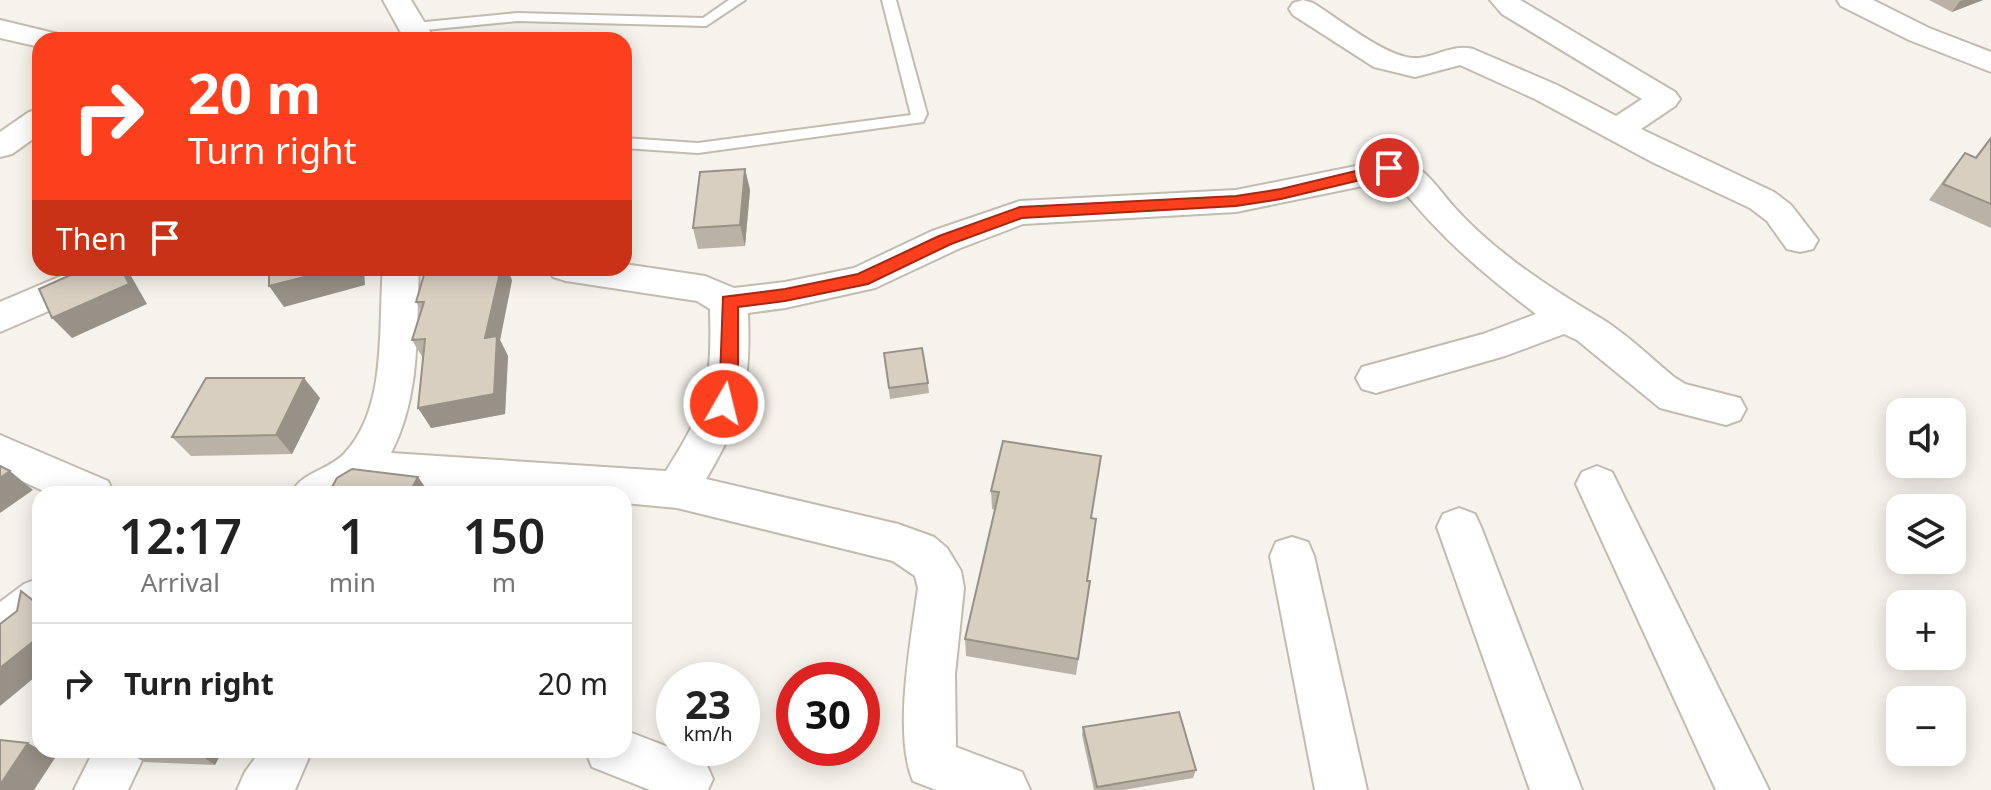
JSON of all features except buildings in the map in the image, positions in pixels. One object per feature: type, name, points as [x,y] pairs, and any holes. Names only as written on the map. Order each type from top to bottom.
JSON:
[{"type":"street","points":[[397,0],[417,32]]},
{"type":"street","points":[[1504,0],[1512,8],[1664,99],[1618,130]]},
{"type":"street","points":[[1851,0],[1919,34],[1991,63]]},
{"type":"street","points":[[1303,9],[1366,52],[1385,61],[1415,68],[1452,56],[1466,57],[1546,92],[1664,155],[1762,200],[1779,213],[1800,240]]},
{"type":"street","points":[[0,29],[32,36]]},
{"type":"street","points":[[0,147],[32,125]]},
{"type":"street","points":[[619,276],[705,289],[729,302],[785,295],[862,279],[945,240],[1020,213],[1236,201],[1281,194],[1389,168],[1409,175],[1444,218],[1484,255],[1566,318],[1590,330],[1674,397],[1726,409]]},
{"type":"street","points":[[0,318],[96,276]]},
{"type":"street","points":[[326,486],[359,467],[387,419],[411,276]]},
{"type":"street","points":[[677,490],[716,424],[724,404],[729,378],[729,302]]},
{"type":"street","points":[[1376,378],[1491,346],[1566,318]]},
{"type":"street","points":[[0,452],[75,486]]},
{"type":"street","points":[[359,467],[435,476],[489,475],[627,486]]},
{"type":"street","points":[[1597,484],[1743,790]]},
{"type":"street","points":[[632,486],[677,490],[898,543],[918,551],[938,571],[941,588],[931,674],[931,763],[1004,790]]},
{"type":"street","points":[[1459,527],[1556,790]]},
{"type":"street","points":[[1292,556],[1341,790]]},
{"type":"street","points":[[0,629],[32,605]]},
{"type":"street","points":[[100,790],[118,758]]},
{"type":"street","points":[[263,790],[276,775],[283,758]]},
{"type":"street","points":[[631,758],[687,779]]},
{"type":"lane","points":[[430,32],[517,17],[706,22],[738,0]]},
{"type":"lane","points":[[632,144],[698,148],[917,119],[919,114],[889,0]]},
{"type":"route","points":[[724,404],[729,378],[729,302],[838,286],[862,279],[881,273],[945,240],[1020,213],[1236,201],[1281,194],[1389,168]]}]
